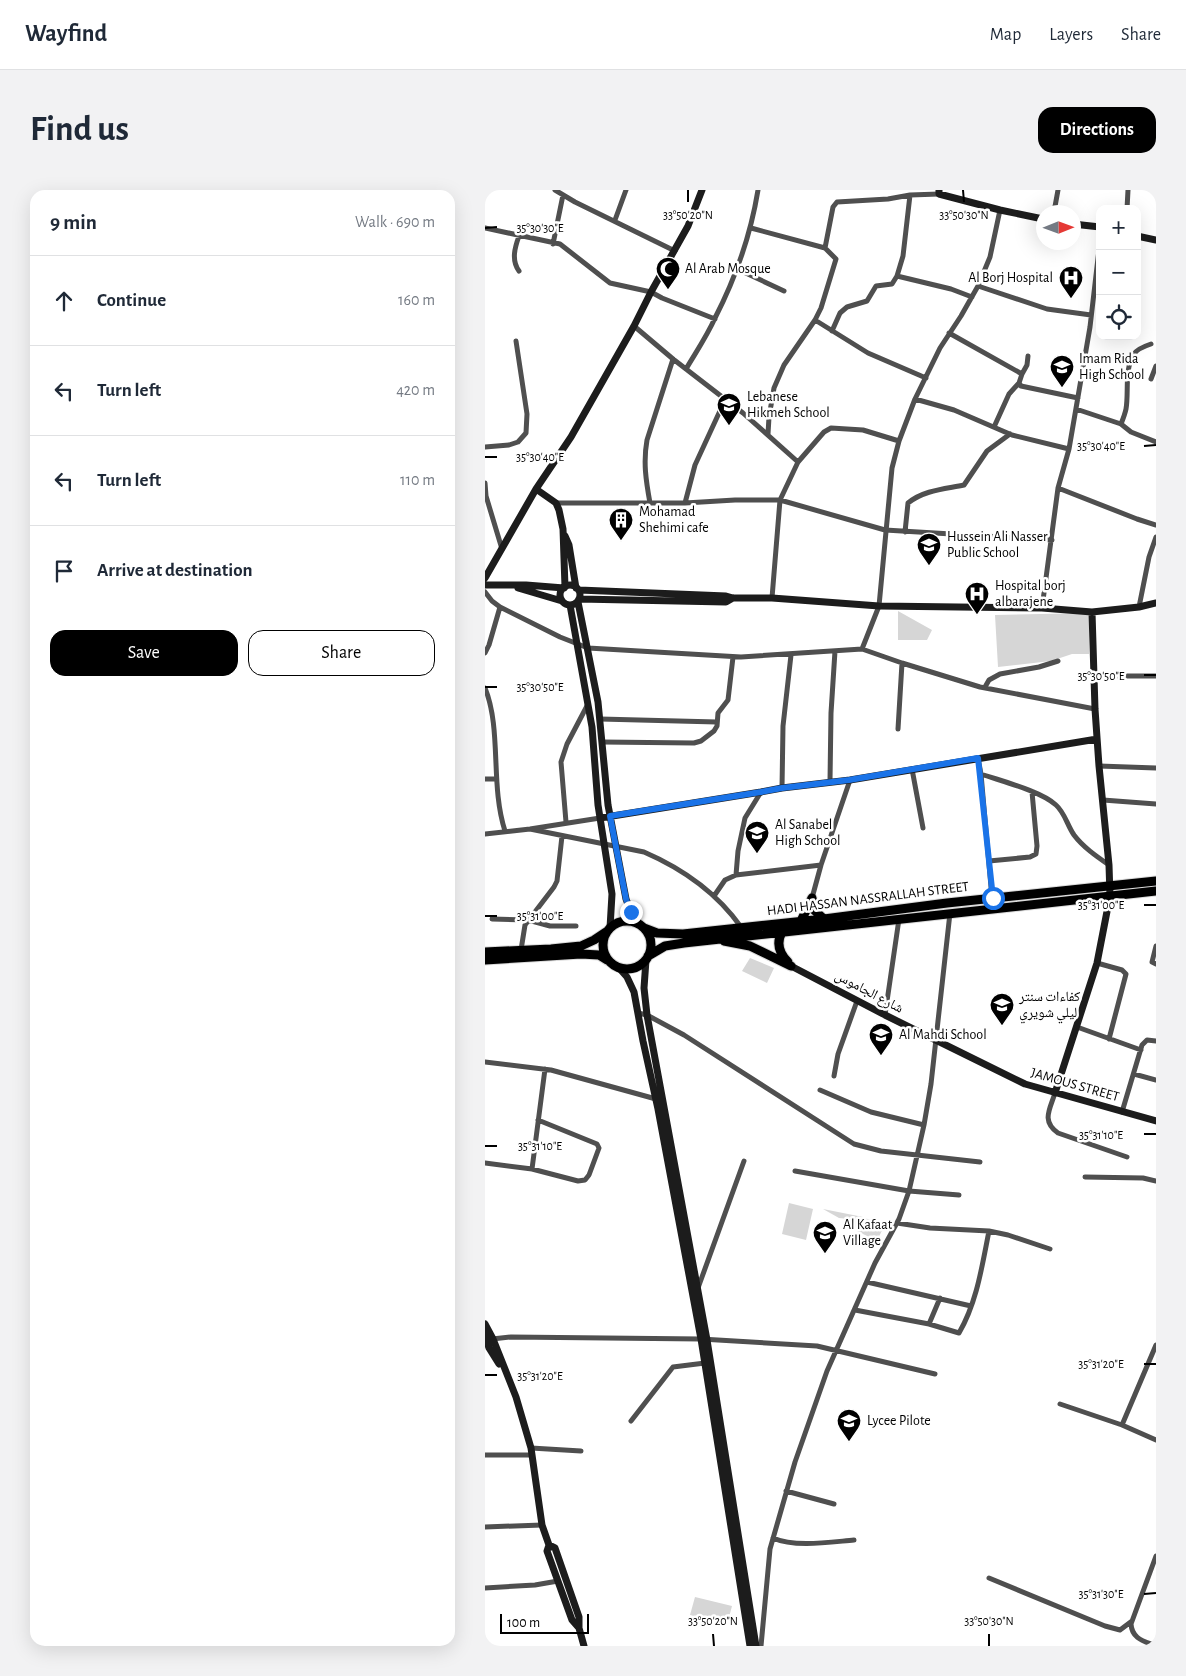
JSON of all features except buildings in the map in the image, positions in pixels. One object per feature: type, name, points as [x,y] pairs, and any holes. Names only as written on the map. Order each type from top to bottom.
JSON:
[{"type":"highway","name":"HADI HASSAN NASSRALLAH STREET","points":[[647,958],[661,948],[671,944],[950,913],[1110,891],[1156,881]]},
{"type":"highway","name":"HADI HASSAN NASSRALLAH STREET","points":[[642,926],[657,933],[671,934],[824,919],[993,898],[1110,891],[1156,891]]},
{"type":"highway","points":[[812,898],[814,910],[824,919]]},
{"type":"highway","points":[[801,921],[812,898]]},
{"type":"highway","points":[[485,952],[581,946],[598,938],[616,923],[624,921],[642,926],[651,941],[651,949],[647,958],[633,969],[625,970],[613,966],[599,956],[581,954],[485,960]]},
{"type":"highway","points":[[607,960],[602,947],[603,938],[609,929]]},
{"type":"highway","points":[[782,932],[779,939],[779,948],[791,966]]},
{"type":"highway","points":[[714,939],[750,946],[791,966]]},
{"type":"street","points":[[555,190],[675,251]]},
{"type":"street","points":[[615,220],[626,190]]},
{"type":"street","points":[[485,578],[536,489],[571,438],[634,326],[688,226],[702,190]]},
{"type":"street","points":[[686,369],[715,319],[751,228],[758,190]]},
{"type":"street","points":[[1055,205],[1058,190]]},
{"type":"street","points":[[1127,205],[1128,190]]},
{"type":"street","points":[[825,248],[833,207],[837,202],[879,200],[939,192],[1000,210],[1036,218]]},
{"type":"street","points":[[553,244],[563,195]]},
{"type":"street","points":[[832,331],[843,310],[864,303],[877,286],[892,284],[897,276],[903,256],[910,195]]},
{"type":"street","points":[[862,649],[879,606],[892,468],[899,441],[915,399],[949,333],[973,297],[978,286],[990,256],[1000,210]]},
{"type":"street","points":[[1081,225],[1096,227]]},
{"type":"street","points":[[485,228],[560,244],[610,283],[651,292],[715,319]]},
{"type":"street","points":[[751,228],[825,248],[834,256],[835,263],[821,308],[815,320],[784,365],[774,388],[767,434]]},
{"type":"street","points":[[519,236],[515,256],[515,266],[519,271]]},
{"type":"street","points":[[1141,237],[1156,240]]},
{"type":"street","points":[[1042,608],[1059,488],[1069,449],[1078,398],[1099,250]]},
{"type":"street","points":[[735,268],[784,291]]},
{"type":"street","points":[[897,276],[951,289],[973,297]]},
{"type":"street","points":[[978,286],[1047,309],[1091,315]]},
{"type":"street","points":[[815,320],[880,359],[926,378]]},
{"type":"street","points":[[634,326],[767,434],[797,462]]},
{"type":"street","points":[[949,333],[1022,374]]},
{"type":"street","points":[[485,447],[509,445],[518,442],[526,433],[527,414],[516,341]]},
{"type":"street","points":[[1121,424],[1126,408],[1127,380],[1132,358],[1134,353],[1151,344]]},
{"type":"street","points":[[994,427],[1009,394],[1019,383],[1029,356]]},
{"type":"street","points":[[651,503],[645,465],[647,440],[673,359]]},
{"type":"street","points":[[1151,379],[1156,366]]},
{"type":"street","points":[[1019,383],[1021,386],[1078,398]]},
{"type":"street","points":[[915,399],[954,410],[1010,434],[1069,449]]},
{"type":"street","points":[[685,503],[695,465],[725,400]]},
{"type":"street","points":[[1076,409],[1121,424],[1131,432],[1156,442]]},
{"type":"street","points":[[773,598],[781,500],[797,462],[824,432],[831,428],[863,430],[899,441]]},
{"type":"street","points":[[905,532],[908,503],[919,495],[964,485],[987,451],[1010,434]]},
{"type":"street","points":[[485,483],[486,496],[501,549]]},
{"type":"street","points":[[1059,488],[1156,525]]},
{"type":"street","points":[[536,489],[556,503],[561,514],[565,588],[561,596],[562,601]]},
{"type":"street","points":[[556,503],[685,503],[781,500],[848,521],[885,530],[1052,540]]},
{"type":"street","points":[[563,529],[569,545],[577,589],[579,646],[589,702],[600,818],[612,894],[609,929]]},
{"type":"street","points":[[1139,607],[1149,557],[1156,537]]},
{"type":"street","points":[[485,585],[526,585],[565,588],[571,586],[577,589],[726,596],[733,598],[773,598],[879,606],[1042,608],[1092,612],[1139,607],[1156,603]]},
{"type":"street","points":[[505,586],[525,589],[562,601],[576,602],[726,602],[733,598]]},
{"type":"street","points":[[485,592],[500,607],[579,646],[588,648],[733,657],[791,655],[862,649],[985,688],[1095,709]]},
{"type":"street","points":[[576,602],[588,648],[600,720],[606,791],[626,899],[631,912],[642,926]]},
{"type":"street","points":[[485,653],[500,607]]},
{"type":"street","points":[[1092,612],[1095,709],[1110,891],[1097,963],[1055,1093],[1048,1123],[1058,1132],[1127,1157]]},
{"type":"street","points":[[830,781],[831,714],[835,651]]},
{"type":"street","points":[[782,788],[783,726],[791,655]]},
{"type":"street","points":[[602,742],[694,743],[710,736],[716,729],[718,713],[728,700],[733,657]]},
{"type":"street","points":[[985,688],[989,680],[994,676],[1010,671],[1039,667],[1058,661]]},
{"type":"street","points":[[899,729],[902,663]]},
{"type":"street","points":[[1095,676],[1156,676]]},
{"type":"street","points":[[485,688],[489,699],[493,733],[495,779],[501,819],[505,831]]},
{"type":"street","points":[[565,822],[561,762],[567,744],[589,702]]},
{"type":"street","points":[[600,720],[717,722]]},
{"type":"street","points":[[485,731],[493,733]]},
{"type":"street","points":[[485,834],[531,829],[782,788],[849,780],[1097,739]]},
{"type":"street","points":[[978,758],[993,898]]},
{"type":"street","points":[[1099,766],[1156,768]]},
{"type":"street","points":[[912,769],[923,828]]},
{"type":"street","points":[[981,774],[1032,792],[1054,803],[1064,814],[1079,841],[1109,865]]},
{"type":"street","points":[[485,779],[495,779]]},
{"type":"street","points":[[812,898],[849,780]]},
{"type":"street","points":[[736,875],[738,851],[745,818],[761,792]]},
{"type":"street","points":[[989,861],[1031,857],[1036,854],[1037,846],[1032,792]]},
{"type":"street","points":[[1103,800],[1156,804]]},
{"type":"street","points":[[531,829],[644,852],[655,857],[690,878],[714,896],[741,927]]},
{"type":"street","points":[[521,950],[523,933],[528,920],[557,881],[562,836]]},
{"type":"street","points":[[714,896],[725,880],[736,875],[821,865]]},
{"type":"street","points":[[761,1646],[770,1549],[795,1462],[827,1371],[875,1263],[897,1223],[909,1191],[925,1125],[950,913]]},
{"type":"street","points":[[492,919],[528,920],[551,926],[576,926]]},
{"type":"street","points":[[885,1015],[899,919]]},
{"type":"street","points":[[1156,946],[1152,962],[1156,964]]},
{"type":"street","points":[[647,958],[644,982],[647,1015],[697,1288],[705,1363],[750,1646]]},
{"type":"street","points":[[1097,963],[1122,970],[1125,974],[1109,1039]]},
{"type":"street","name":"شارع الجاموس","points":[[791,966],[936,1041]]},
{"type":"street","points":[[619,968],[632,986],[638,1012],[704,1340],[756,1646]]},
{"type":"street","points":[[833,1076],[838,1054],[857,1001]]},
{"type":"street","points":[[638,1012],[647,1015],[713,1053],[854,1144],[881,1151],[980,1162]]},
{"type":"street","points":[[1077,1027],[1141,1050]]},
{"type":"street","points":[[1122,1112],[1143,1045],[1147,1040],[1156,1041]]},
{"type":"street","name":"JAMOUS STREET","points":[[936,1041],[1025,1084],[1156,1121]]},
{"type":"street","points":[[485,1062],[571,1074],[655,1099]]},
{"type":"street","points":[[532,1169],[545,1069]]},
{"type":"street","points":[[1134,1074],[1156,1080]]},
{"type":"street","points":[[820,1090],[871,1112],[925,1125]]},
{"type":"street","points":[[485,1163],[532,1169],[578,1181],[585,1180],[589,1175],[599,1148],[597,1144],[538,1120]]},
{"type":"street","points":[[697,1288],[744,1161]]},
{"type":"street","points":[[795,1171],[909,1191],[959,1195]]},
{"type":"street","points":[[1085,1177],[1143,1178],[1156,1181]]},
{"type":"street","points":[[897,1223],[930,1228],[989,1231],[1008,1235],[1050,1249]]},
{"type":"street","points":[[855,1310],[929,1324],[959,1333],[971,1306],[981,1274],[989,1231]]},
{"type":"street","points":[[867,1282],[971,1306]]},
{"type":"street","points":[[929,1324],[940,1298]]},
{"type":"street","points":[[485,1324],[489,1348],[505,1372],[516,1397],[531,1451],[542,1525],[549,1545],[547,1550],[572,1620],[579,1628]]},
{"type":"street","points":[[487,1339],[511,1337],[704,1340],[817,1346],[935,1374]]},
{"type":"street","points":[[1122,1425],[1156,1345]]},
{"type":"street","points":[[631,1421],[673,1367],[705,1363]]},
{"type":"street","points":[[1060,1404],[1122,1425],[1156,1440]]},
{"type":"street","points":[[485,1454],[531,1451],[581,1451]]},
{"type":"street","points":[[787,1491],[834,1504]]},
{"type":"street","points":[[485,1527],[542,1525]]},
{"type":"street","points":[[773,1538],[791,1542],[854,1540]]},
{"type":"street","points":[[549,1545],[555,1548],[579,1617],[579,1628],[584,1646]]},
{"type":"street","points":[[1156,1556],[1131,1628],[1136,1636],[1156,1646]]},
{"type":"street","points":[[989,1578],[1105,1626],[1120,1630],[1132,1621]]},
{"type":"street","points":[[485,1588],[535,1585],[558,1581]]},
{"type":"shaded area","points":[[898,611],[932,630],[927,640],[898,640]]},
{"type":"shaded area","points":[[1089,613],[1089,654],[1072,654],[1051,661],[998,667],[995,615]]},
{"type":"shaded area","points":[[750,958],[774,968],[767,983],[742,971]]},
{"type":"shaded area","points":[[789,1203],[813,1209],[806,1240],[782,1234]]},
{"type":"shaded area","points":[[823,1209],[863,1217],[884,1226],[877,1241],[857,1231],[849,1219],[839,1218]]},
{"type":"shaded area","points":[[695,1597],[732,1606],[727,1625],[690,1615]]},
{"type":"place","name":"Al Arab Mosque","points":[[668,290]]},
{"type":"place","name":"Al Borj Hospital","points":[[1071,299]]},
{"type":"place","name":"Imam Rida High School","points":[[1062,388]]},
{"type":"place","name":"Lebanese Hikmeh School","points":[[729,426]]},
{"type":"place","name":"Mohamad Shehimi cafe","points":[[621,541]]},
{"type":"place","name":"Hussein Ali Nasser Public School","points":[[929,566]]},
{"type":"place","name":"Hospital borj albarajene","points":[[977,615]]},
{"type":"place","name":"Al Sanabel High School","points":[[757,854]]},
{"type":"place","name":"كفاءات سنتر ليلي شويري","points":[[1002,1026]]},
{"type":"place","name":"Al Mahdi School","points":[[881,1056]]},
{"type":"place","name":"Al Kafaat Village","points":[[825,1254]]},
{"type":"place","name":"Lycee Pilote","points":[[849,1442]]},
{"type":"route","points":[[631,912],[626,899],[610,816],[782,788],[849,780],[978,758],[993,898]]}]
